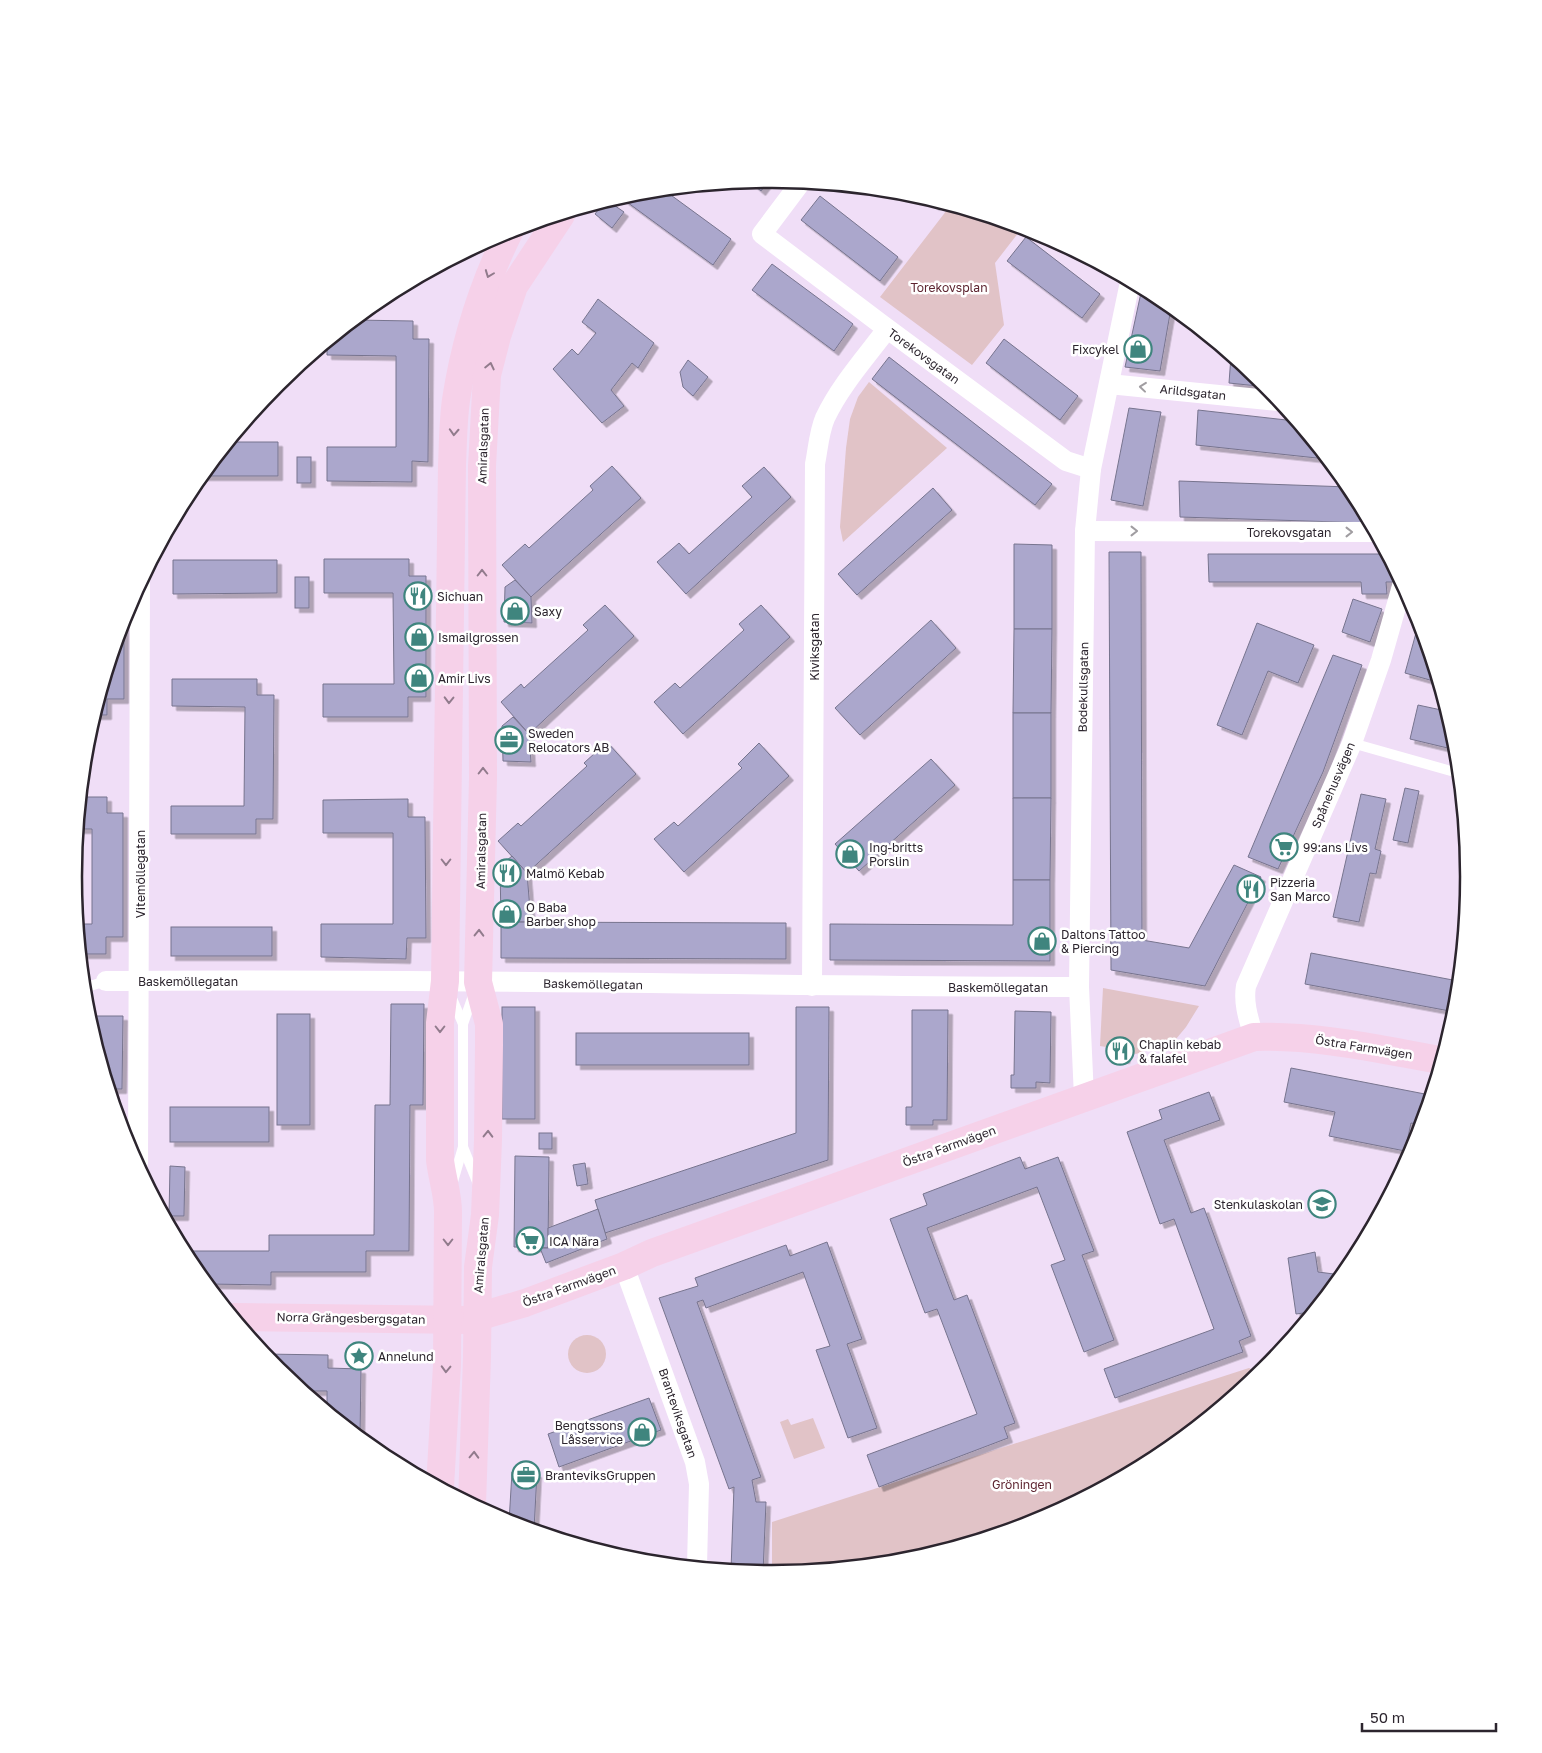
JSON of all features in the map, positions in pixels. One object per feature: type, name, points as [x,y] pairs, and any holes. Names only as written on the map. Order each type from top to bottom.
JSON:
[{"type":"main road","name":"Amiralsgatan","points":[[440,1480],[447,1364],[464,1319],[478,1267],[486,1201],[489,1024],[478,982],[483,778],[482,466],[488,376],[497,336],[514,286],[556,223]]},
{"type":"main road","name":"Amiralsgatan","points":[[472,1497],[464,1319],[448,1198],[440,1160],[440,1023],[446,981],[452,465],[456,402],[467,347],[479,300],[504,242]]},
{"type":"main road","name":"Östra Farmvägen","points":[[464,1319],[525,1303],[624,1266],[652,1253],[1254,1037],[1275,1036],[1329,1040],[1435,1059]]},
{"type":"main road","name":"Norra Grängesbergsgatan","points":[[242,1317],[464,1319]]},
{"type":"street","name":"Torekovsgatan","points":[[796,189],[762,234],[1066,461],[1091,468]]},
{"type":"street","name":"Bodekullsgatan","points":[[1084,1097],[1080,987],[1085,531],[1091,468],[1129,288]]},
{"type":"street","name":"Kiviksgatan","points":[[812,986],[815,464],[825,418],[852,376],[887,329]]},
{"type":"street","name":"Arildsgatan","points":[[1109,384],[1267,400]]},
{"type":"street","name":"Torekovsgatan","points":[[1085,531],[1367,532]]},
{"type":"street","name":"Spånehusvägen","points":[[1254,1037],[1244,997],[1246,986],[1352,743],[1381,660],[1399,596]]},
{"type":"street","name":"Vitemöllegatan","points":[[138,1147],[140,602]]},
{"type":"street","name":"Baskemöllegatan","points":[[106,981],[446,981],[812,986],[1080,987]]},
{"type":"street","name":"Branteviksgatan","points":[[624,1266],[695,1462],[700,1484],[697,1561]]},
{"type":"lane","points":[[1352,743],[1451,771]]},
{"type":"lane","points":[[91,986],[106,981]]},
{"type":"lane","points":[[446,981],[463,1024]]},
{"type":"lane","points":[[448,1198],[463,1146],[463,1024],[478,982]]},
{"type":"lane","points":[[463,1146],[486,1201]]},
{"type":"green space","name":"Torekovsplan","points":[[947,210],[1017,234],[995,263],[1004,325],[972,365],[880,297]]},
{"type":"green space","points":[[869,382],[947,448],[843,542],[840,527],[850,419],[858,397]]},
{"type":"green space","points":[[1103,988],[1199,1006],[1176,1039],[1136,1054],[1127,1052],[1129,1044],[1114,1041],[1112,1048],[1100,1046]]},
{"type":"green space","points":[[587,1335],[601,1340],[606,1354],[601,1368],[587,1373],[573,1368],[568,1354],[573,1340]]},
{"type":"green space","name":"Gröningen","points":[[1249,1368],[1251,1369],[1190,1423],[1154,1449],[1115,1473],[1076,1494],[1034,1513],[949,1542],[861,1559],[816,1564],[772,1565],[772,1522]]},
{"type":"green space","points":[[813,1418],[825,1448],[794,1459],[780,1422],[788,1419],[791,1425]]},
{"type":"building","points":[[672,196],[731,239],[713,265],[628,203]]},
{"type":"building","points":[[820,196],[898,257],[880,281],[801,220]]},
{"type":"building","points":[[615,206],[624,212],[612,228],[595,214],[598,210]]},
{"type":"building","points":[[1026,237],[1100,294],[1082,318],[1007,261]]},
{"type":"building","points":[[772,264],[853,324],[834,351],[752,290]]},
{"type":"building","points":[[1140,296],[1170,315],[1160,371],[1125,367]]},
{"type":"building","points":[[598,299],[654,343],[638,368],[632,363],[611,390],[624,406],[602,423],[553,369],[572,349],[578,355],[596,333],[582,322]]},
{"type":"building","points":[[366,320],[413,321],[413,339],[429,339],[428,462],[412,461],[412,482],[327,481],[327,447],[396,447],[396,356],[327,355],[327,351]]},
{"type":"building","points":[[1004,339],[1078,396],[1060,420],[986,363]]},
{"type":"building","points":[[889,357],[1052,484],[1035,505],[872,379]]},
{"type":"building","points":[[688,360],[708,377],[693,396],[683,387],[680,372]]},
{"type":"building","points":[[1230,364],[1253,386],[1229,383]]},
{"type":"building","points":[[1129,408],[1161,412],[1143,506],[1111,500]]},
{"type":"building","points":[[1198,410],[1286,420],[1318,458],[1196,445]]},
{"type":"building","points":[[237,442],[278,442],[278,476],[212,476]]},
{"type":"building","points":[[297,457],[311,457],[311,483],[297,483]]},
{"type":"building","points":[[612,466],[641,498],[531,597],[502,565],[525,544],[529,548],[593,490],[590,486]]},
{"type":"building","points":[[764,467],[791,497],[686,594],[657,562],[679,543],[689,554],[752,497],[742,486]]},
{"type":"building","points":[[1179,481],[1338,487],[1361,523],[1180,517]]},
{"type":"building","points":[[933,488],[952,510],[857,595],[838,574]]},
{"type":"building","points":[[1014,544],[1052,545],[1052,629],[1014,629]]},
{"type":"building","points":[[1109,552],[1141,552],[1142,940],[1189,948],[1234,865],[1261,877],[1205,986],[1111,970]]},
{"type":"building","points":[[1208,554],[1379,554],[1393,582],[1386,582],[1387,594],[1362,594],[1361,582],[1209,582]]},
{"type":"building","points":[[324,559],[409,559],[409,576],[426,576],[426,697],[408,697],[408,717],[323,717],[323,684],[394,684],[393,593],[324,593]]},
{"type":"building","points":[[173,560],[277,560],[277,593],[173,594]]},
{"type":"building","points":[[295,577],[309,577],[309,608],[295,608]]},
{"type":"building","points":[[515,580],[531,597],[532,623],[504,622],[505,587]]},
{"type":"building","points":[[1353,599],[1382,609],[1370,642],[1342,632]]},
{"type":"building","points":[[605,605],[634,636],[529,734],[501,702],[521,684],[524,688],[588,630],[583,625]]},
{"type":"building","points":[[761,605],[790,637],[683,734],[654,702],[675,683],[680,688],[744,630],[739,624]]},
{"type":"building","points":[[931,620],[956,648],[860,735],[835,708]]},
{"type":"building","points":[[1257,623],[1314,645],[1298,683],[1268,671],[1242,735],[1217,725]]},
{"type":"building","points":[[1014,629],[1052,629],[1051,713],[1013,713]]},
{"type":"building","points":[[1415,635],[1431,680],[1405,673]]},
{"type":"building","points":[[124,642],[124,699],[107,699],[107,715],[102,715]]},
{"type":"building","points":[[1333,655],[1362,665],[1323,772],[1278,869],[1248,857]]},
{"type":"building","points":[[172,679],[257,679],[257,695],[274,695],[273,819],[256,819],[256,834],[171,834],[171,806],[244,806],[245,707],[172,706]]},
{"type":"building","points":[[1418,705],[1439,709],[1447,748],[1410,739]]},
{"type":"building","points":[[1013,713],[1051,713],[1051,798],[1013,798]]},
{"type":"building","points":[[513,717],[529,734],[531,762],[503,761],[502,726]]},
{"type":"building","points":[[607,742],[636,774],[527,873],[498,841],[518,823],[521,826],[587,766],[584,763]]},
{"type":"building","points":[[759,743],[789,776],[684,872],[654,839],[674,822],[678,826],[742,768],[738,764]]},
{"type":"building","points":[[931,759],[955,785],[859,871],[835,844]]},
{"type":"building","points":[[1405,788],[1419,791],[1408,843],[1393,840]]},
{"type":"building","points":[[1361,794],[1386,799],[1375,849],[1381,851],[1376,874],[1370,873],[1359,922],[1333,917]]},
{"type":"building","points":[[87,797],[107,797],[107,813],[123,813],[123,937],[106,937],[106,954],[87,954],[84,924],[92,924],[92,829],[84,829]]},
{"type":"building","points":[[1013,798],[1051,798],[1050,880],[1013,880]]},
{"type":"building","points":[[408,799],[408,817],[425,817],[426,938],[407,938],[406,959],[321,957],[321,924],[393,924],[393,833],[323,833],[323,800]]},
{"type":"building","points":[[512,856],[527,873],[531,922],[501,922],[500,866]]},
{"type":"building","points":[[1013,880],[1050,880],[1050,961],[830,960],[830,924],[1013,925]]},
{"type":"building","points":[[501,922],[786,923],[786,959],[501,958]]},
{"type":"building","points":[[171,927],[272,927],[272,956],[171,956]]},
{"type":"building","points":[[1311,953],[1452,980],[1446,1010],[1305,984]]},
{"type":"building","points":[[391,1004],[424,1004],[423,1105],[410,1105],[409,1251],[366,1251],[366,1272],[271,1272],[271,1285],[217,1284],[194,1251],[269,1251],[269,1235],[374,1235],[375,1105],[390,1105]]},
{"type":"building","points":[[502,1007],[535,1007],[535,1119],[502,1119]]},
{"type":"building","points":[[796,1007],[829,1007],[828,1160],[605,1233],[595,1200],[796,1133]]},
{"type":"building","points":[[912,1010],[948,1010],[947,1120],[933,1120],[933,1125],[906,1125],[906,1107],[912,1107]]},
{"type":"building","points":[[1015,1011],[1051,1012],[1050,1083],[1036,1082],[1036,1088],[1011,1088],[1011,1075],[1014,1075]]},
{"type":"building","points":[[277,1014],[310,1014],[310,1125],[277,1125]]},
{"type":"building","points":[[97,1016],[123,1016],[122,1089],[116,1089]]},
{"type":"building","points":[[576,1033],[749,1033],[749,1065],[576,1065]]},
{"type":"building","name":"Chaplin kebab & falafel","points":[[1115,1043],[1128,1046],[1125,1059],[1112,1056]]},
{"type":"building","points":[[1291,1068],[1424,1094],[1413,1123],[1411,1123],[1408,1138],[1402,1150],[1329,1136],[1335,1112],[1284,1102]]},
{"type":"building","points":[[1209,1092],[1220,1120],[1164,1140],[1191,1213],[1204,1208],[1251,1336],[1239,1341],[1243,1352],[1115,1398],[1104,1369],[1214,1329],[1174,1219],[1160,1224],[1127,1132],[1162,1119],[1159,1110]]},
{"type":"building","points":[[170,1107],[269,1107],[269,1142],[170,1142]]},
{"type":"building","points":[[539,1133],[552,1133],[552,1149],[539,1149]]},
{"type":"building","points":[[515,1156],[549,1157],[548,1248],[514,1247]]},
{"type":"building","points":[[1020,1157],[1025,1169],[1058,1157],[1094,1251],[1082,1255],[1114,1340],[1084,1352],[1051,1265],[1065,1260],[1037,1187],[927,1228],[954,1300],[967,1295],[1015,1423],[1004,1427],[1008,1438],[879,1487],[867,1455],[977,1414],[937,1309],[925,1313],[890,1219],[927,1205],[923,1194]]},
{"type":"building","points":[[585,1163],[588,1184],[577,1186],[573,1165]]},
{"type":"building","points":[[170,1166],[185,1167],[184,1216],[172,1216],[169,1210]]},
{"type":"building","points":[[598,1209],[607,1239],[546,1263],[540,1248],[548,1248],[548,1228]]},
{"type":"building","points":[[827,1242],[862,1339],[847,1344],[877,1428],[848,1438],[816,1350],[830,1346],[803,1272],[706,1308],[703,1300],[697,1302],[761,1477],[752,1480],[756,1502],[766,1502],[763,1565],[731,1564],[734,1487],[729,1489],[659,1298],[698,1286],[695,1278],[786,1245],[790,1256]]},
{"type":"building","points":[[1315,1252],[1318,1272],[1333,1274],[1303,1313],[1296,1314],[1288,1258]]},
{"type":"building","points":[[276,1354],[328,1355],[328,1368],[361,1369],[360,1429],[327,1402],[327,1391],[314,1391]]},
{"type":"building","points":[[649,1398],[661,1430],[559,1467],[548,1434]]},
{"type":"building","points":[[512,1472],[537,1473],[534,1522],[510,1514]]},
{"type":"place","name":"Fixcykel","points":[[1138,349]]},
{"type":"place","name":"Sichuan","points":[[418,596]]},
{"type":"place","name":"Saxy","points":[[515,611]]},
{"type":"place","name":"Ismailgrossen","points":[[419,637]]},
{"type":"place","name":"Amir Livs","points":[[419,678]]},
{"type":"place","name":"Sweden Relocators AB","points":[[509,740]]},
{"type":"place","name":"99:ans Livs","points":[[1284,847]]},
{"type":"place","name":"Ing-britts Porslin","points":[[850,854]]},
{"type":"place","name":"Malmö Kebab","points":[[507,873]]},
{"type":"place","name":"Pizzeria San Marco","points":[[1251,889]]},
{"type":"place","name":"O Baba Barber shop","points":[[507,914]]},
{"type":"place","name":"Daltons Tattoo & Piercing","points":[[1042,941]]},
{"type":"place","name":"Chaplin kebab & falafel","points":[[1120,1051]]},
{"type":"place","name":"Stenkulaskolan","points":[[1322,1204]]},
{"type":"place","name":"ICA Nära","points":[[530,1241]]},
{"type":"place","name":"Annelund","points":[[359,1356]]},
{"type":"place","name":"Bengtssons Låsservice","points":[[642,1432]]},
{"type":"place","name":"BranteviksGruppen","points":[[526,1475]]}]
